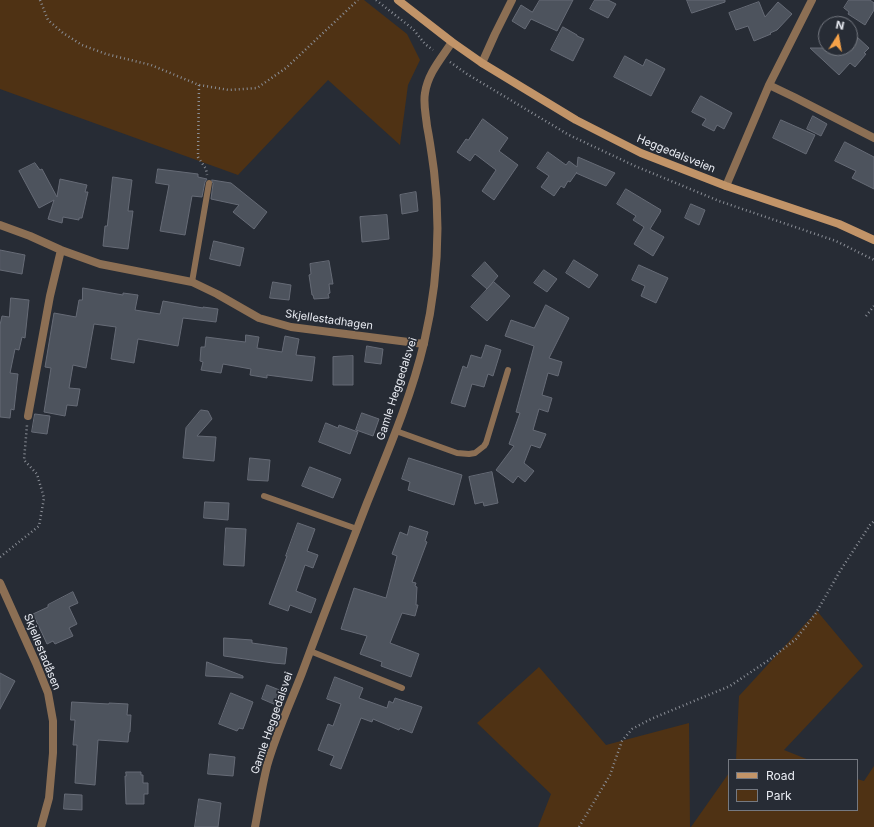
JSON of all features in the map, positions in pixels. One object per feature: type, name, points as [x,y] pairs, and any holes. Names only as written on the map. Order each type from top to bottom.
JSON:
[{"type":"main road","name":"Heggedalsveien","points":[[398,0],[482,63],[576,120],[641,153],[726,186],[839,224],[874,240]]},
{"type":"street","points":[[482,63],[512,0]]},
{"type":"street","points":[[726,186],[769,86],[812,0]]},
{"type":"street","name":"Gamle Heggedalsvei","points":[[255,827],[260,794],[280,730],[396,431],[424,344],[431,308],[437,257],[437,209],[434,171],[424,107],[425,95],[427,83],[433,68],[452,42]]},
{"type":"street","points":[[769,86],[802,100],[874,138]]},
{"type":"street","name":"Skjellestadhagen","points":[[0,224],[61,250],[100,264],[192,282],[217,294],[259,318],[291,327],[424,344]]},
{"type":"street","points":[[28,416],[50,296],[61,250]]},
{"type":"street","name":"Skjellestadåsen","points":[[0,583],[48,693],[53,721],[53,753],[49,798],[41,827]]},
{"type":"lane","points":[[192,282],[209,183]]},
{"type":"lane","points":[[396,431],[457,453],[469,454],[475,452],[486,443],[508,370]]},
{"type":"lane","points":[[264,496],[357,529]]},
{"type":"lane","points":[[310,651],[402,688]]},
{"type":"path","points":[[40,0],[48,20],[63,33],[82,45],[106,54],[151,65],[199,85],[229,90],[257,88],[286,68],[358,0]]},
{"type":"path","points":[[199,85],[198,157],[206,169],[209,183]]},
{"type":"path","points":[[866,316],[874,306]]},
{"type":"path","points":[[0,557],[39,526],[44,498],[37,474],[24,460],[28,416]]},
{"type":"path","points":[[579,827],[610,775],[622,741],[632,729],[650,719],[730,686],[769,660],[796,639],[816,613],[840,571],[874,521]]},
{"type":"green space","points":[[0,0],[364,0],[407,34],[420,60],[408,85],[400,145],[328,80],[238,175],[0,89]]},
{"type":"green space","points":[[817,611],[863,666],[784,750],[806,759],[736,759],[739,696]]},
{"type":"green space","points":[[539,667],[606,745],[689,723],[690,827],[538,827],[551,794],[477,723]]},
{"type":"green space","points":[[874,766],[874,827],[691,827],[728,774],[728,811],[858,811],[858,779],[864,781]]},
{"type":"building","points":[[540,0],[573,0],[557,31],[531,19],[525,29],[512,21],[521,5],[532,12]]},
{"type":"building","points":[[595,0],[608,0],[616,4],[608,18],[590,9]]},
{"type":"building","points":[[687,0],[725,0],[725,2],[692,13]]},
{"type":"building","points":[[849,0],[870,0],[874,3],[874,10],[865,25],[858,20],[858,16],[851,16],[844,8]]},
{"type":"building","points":[[759,2],[765,17],[778,2],[792,14],[777,30],[754,41],[748,26],[736,30],[729,13]]},
{"type":"building","points":[[563,27],[584,39],[573,61],[551,50]]},
{"type":"building","points":[[858,38],[869,48],[864,53],[866,54],[855,67],[850,63],[839,75],[819,56],[858,56]]},
{"type":"building","points":[[810,48],[818,48],[818,55]]},
{"type":"building","points":[[625,56],[643,66],[646,59],[665,69],[651,96],[614,77]]},
{"type":"building","points":[[701,96],[732,113],[724,129],[717,125],[714,131],[702,125],[706,119],[692,112]]},
{"type":"building","points":[[813,116],[827,124],[821,136],[807,129]]},
{"type":"building","points":[[483,119],[508,138],[499,151],[518,165],[494,200],[482,191],[496,170],[475,154],[470,161],[457,152],[466,139],[468,140]]},
{"type":"building","points":[[781,120],[815,135],[806,154],[773,138]]},
{"type":"building","points":[[845,142],[874,157],[874,189],[852,178],[856,171],[835,161]]},
{"type":"building","points":[[548,152],[566,165],[569,161],[577,167],[578,157],[615,173],[606,186],[576,173],[570,182],[568,181],[564,188],[561,186],[554,196],[541,187],[549,176],[537,168]]},
{"type":"building","points":[[35,163],[40,170],[42,169],[57,197],[60,179],[87,185],[85,192],[88,192],[82,218],[79,218],[79,220],[63,217],[62,223],[48,219],[54,200],[39,208],[19,171]]},
{"type":"building","points":[[158,169],[198,174],[198,177],[207,179],[202,197],[192,196],[185,235],[160,231],[169,185],[156,183]]},
{"type":"building","points":[[113,177],[132,180],[128,211],[133,211],[128,249],[103,246]]},
{"type":"building","points":[[212,180],[231,183],[267,212],[254,229],[233,212],[239,205],[211,199],[213,184]]},
{"type":"building","points":[[626,189],[661,210],[650,229],[664,237],[653,256],[634,244],[644,227],[633,220],[636,216],[617,204]]},
{"type":"building","points":[[416,192],[418,211],[402,214],[400,195]]},
{"type":"building","points":[[691,204],[705,210],[699,225],[685,218]]},
{"type":"building","points":[[387,215],[389,239],[362,242],[360,217]]},
{"type":"building","points":[[214,241],[244,248],[240,266],[210,259]]},
{"type":"building","points":[[0,250],[25,255],[22,274],[0,270]]},
{"type":"building","points":[[574,260],[598,275],[589,288],[566,273]]},
{"type":"building","points":[[329,261],[333,284],[329,284],[329,298],[314,299],[309,275],[311,274],[310,264]]},
{"type":"building","points":[[485,262],[498,276],[487,289],[472,276]]},
{"type":"building","points":[[639,265],[668,278],[656,303],[641,296],[645,286],[632,280]]},
{"type":"building","points":[[544,270],[557,279],[547,292],[534,283]]},
{"type":"building","points":[[273,282],[291,285],[289,300],[270,298]]},
{"type":"building","points":[[494,282],[510,296],[487,321],[471,307]]},
{"type":"building","points":[[83,288],[123,295],[123,293],[138,295],[135,310],[160,314],[163,301],[218,309],[216,322],[183,318],[178,346],[138,339],[134,363],[111,359],[116,327],[94,324],[86,368],[73,365],[69,388],[80,389],[77,406],[67,405],[65,416],[44,412],[51,368],[45,367],[54,313],[76,317],[79,300],[82,300]]},
{"type":"building","points":[[11,298],[29,300],[25,338],[22,337],[19,350],[15,349],[10,373],[18,374],[14,410],[11,409],[10,418],[0,417],[0,325],[2,316],[9,317]]},
{"type":"building","points":[[546,305],[569,318],[549,358],[562,362],[558,376],[548,373],[542,395],[552,398],[548,412],[539,409],[533,430],[546,434],[540,448],[531,445],[524,463],[534,471],[525,482],[518,476],[513,483],[496,470],[514,446],[509,444],[520,413],[516,412],[534,346],[505,336],[511,320],[534,328]]},
{"type":"building","points":[[246,335],[259,337],[257,348],[282,352],[285,336],[299,339],[296,355],[315,357],[312,381],[267,375],[267,378],[250,375],[251,369],[223,364],[221,373],[201,370],[203,362],[200,361],[201,347],[205,347],[206,337],[245,342]]},
{"type":"building","points":[[486,345],[501,350],[493,376],[488,374],[484,387],[472,384],[465,407],[451,403],[463,366],[467,368],[471,355],[481,358]]},
{"type":"building","points":[[367,346],[383,349],[381,364],[365,362]]},
{"type":"building","points":[[353,356],[353,385],[333,385],[333,357]]},
{"type":"building","points":[[201,410],[208,411],[212,419],[197,436],[216,437],[214,461],[183,458],[186,428]]},
{"type":"building","points":[[362,413],[379,419],[373,436],[356,430]]},
{"type":"building","points":[[35,414],[50,416],[47,434],[32,432]]},
{"type":"building","points":[[326,423],[338,428],[339,425],[358,432],[350,454],[319,442]]},
{"type":"building","points":[[250,458],[270,460],[268,481],[248,480]]},
{"type":"building","points":[[409,458],[462,475],[454,505],[408,490],[410,482],[402,479]]},
{"type":"building","points":[[310,467],[341,479],[333,498],[302,486]]},
{"type":"building","points":[[492,472],[498,503],[484,506],[483,502],[475,504],[469,477]]},
{"type":"building","points":[[205,502],[229,503],[228,520],[204,518]]},
{"type":"building","points":[[298,523],[315,529],[307,551],[318,555],[313,568],[305,565],[296,591],[316,599],[311,613],[290,605],[288,611],[269,604]]},
{"type":"building","points":[[410,526],[428,532],[425,541],[427,542],[412,582],[416,583],[416,605],[418,605],[415,616],[402,613],[390,643],[419,654],[411,677],[381,666],[382,662],[360,654],[367,636],[341,629],[354,588],[386,598],[397,556],[392,554],[400,532],[407,535]]},
{"type":"building","points":[[226,528],[246,529],[244,566],[224,565]]},
{"type":"building","points":[[73,592],[78,603],[69,607],[77,624],[69,628],[73,636],[55,644],[53,641],[47,644],[33,614]]},
{"type":"building","points":[[224,638],[252,640],[252,643],[287,648],[285,664],[224,656]]},
{"type":"building","points":[[207,662],[243,676],[243,678],[206,676]]},
{"type":"building","points":[[0,673],[15,681],[0,709]]},
{"type":"building","points":[[335,677],[363,688],[359,698],[387,708],[389,701],[393,703],[395,698],[422,707],[412,733],[400,728],[399,730],[373,719],[372,722],[361,718],[341,769],[330,765],[334,756],[318,750],[328,724],[333,726],[341,704],[327,699]]},
{"type":"building","points":[[267,685],[282,691],[276,705],[262,699]]},
{"type":"building","points":[[231,693],[253,702],[243,729],[239,728],[237,731],[219,724]]},
{"type":"building","points":[[72,702],[128,704],[127,715],[131,715],[128,742],[98,740],[95,785],[75,783],[77,745],[73,745],[75,720],[71,720]]},
{"type":"building","points":[[210,754],[235,757],[233,776],[208,774]]},
{"type":"building","points":[[126,772],[141,772],[141,775],[143,775],[143,783],[148,783],[148,794],[144,794],[144,804],[126,804]]},
{"type":"building","points":[[65,794],[82,795],[82,810],[64,809]]},
{"type":"building","points":[[199,799],[221,803],[218,827],[195,827]]}]
